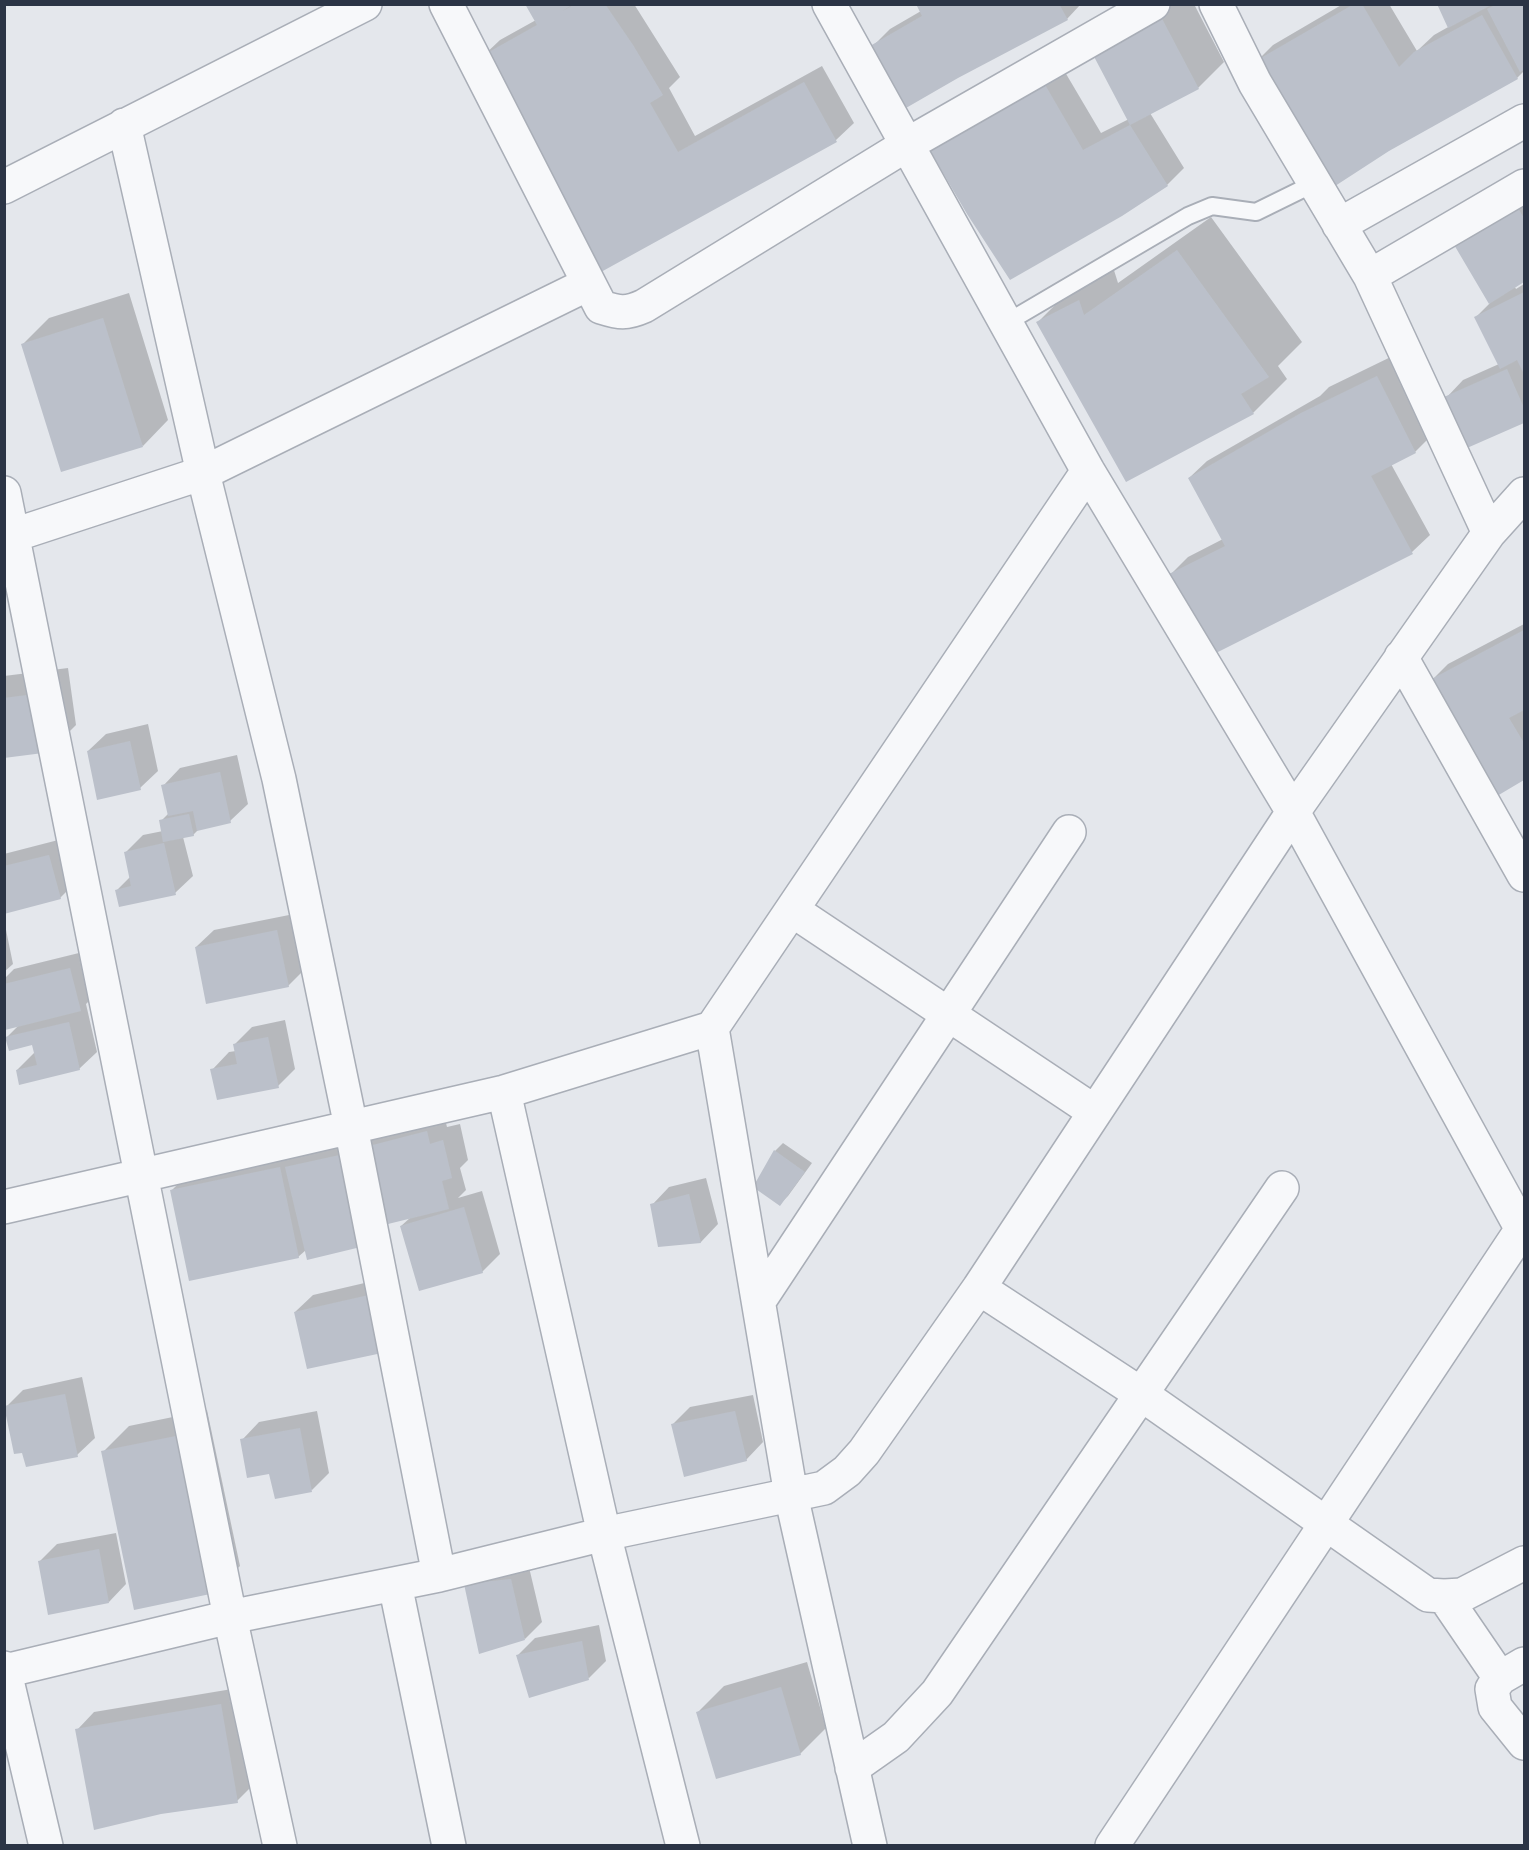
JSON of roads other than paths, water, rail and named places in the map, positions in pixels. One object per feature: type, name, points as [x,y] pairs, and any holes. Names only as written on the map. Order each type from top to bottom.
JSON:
[{"type":"street","points":[[5,183],[364,4]]},
{"type":"street","points":[[446,4],[601,307],[628,313],[908,144],[1153,4]]},
{"type":"street","points":[[829,4],[1088,471],[1293,812],[1524,1229],[1112,1845]]},
{"type":"street","points":[[1216,4],[1255,83],[1370,276],[1489,533]]},
{"type":"street","points":[[1339,225],[1524,121]]},
{"type":"street","points":[[124,125],[203,473],[279,779],[351,1127],[439,1575]]},
{"type":"street","points":[[1370,276],[1524,186]]},
{"type":"street","points":[[14,535],[203,473],[588,284]]},
{"type":"street","points":[[4,1207],[504,1092],[712,1028],[1088,471]]},
{"type":"street","points":[[4,493],[230,1617],[280,1845]]},
{"type":"street","points":[[46,1845],[5,1669],[230,1617],[439,1575],[604,1534],[824,1488],[847,1471],[864,1452],[979,1287],[1293,812],[1489,533],[1524,494]]},
{"type":"street","points":[[1401,657],[1524,875]]},
{"type":"street","points":[[759,1301],[1068,832]]},
{"type":"street","points":[[792,910],[1095,1112]]},
{"type":"street","points":[[712,1028],[791,1495],[870,1845]]},
{"type":"street","points":[[504,1092],[604,1534],[683,1845]]},
{"type":"street","points":[[852,1768],[896,1737],[937,1693],[1282,1188]]},
{"type":"street","points":[[979,1287],[1141,1394],[1428,1595],[1462,1595],[1524,1563]]},
{"type":"street","points":[[395,1584],[449,1845]]},
{"type":"street","points":[[1444,1596],[1512,1671],[1492,1689],[1495,1707],[1524,1743]]},
{"type":"lane","points":[[1006,323],[1188,216],[1212,206],[1256,212],[1315,183]]}]
